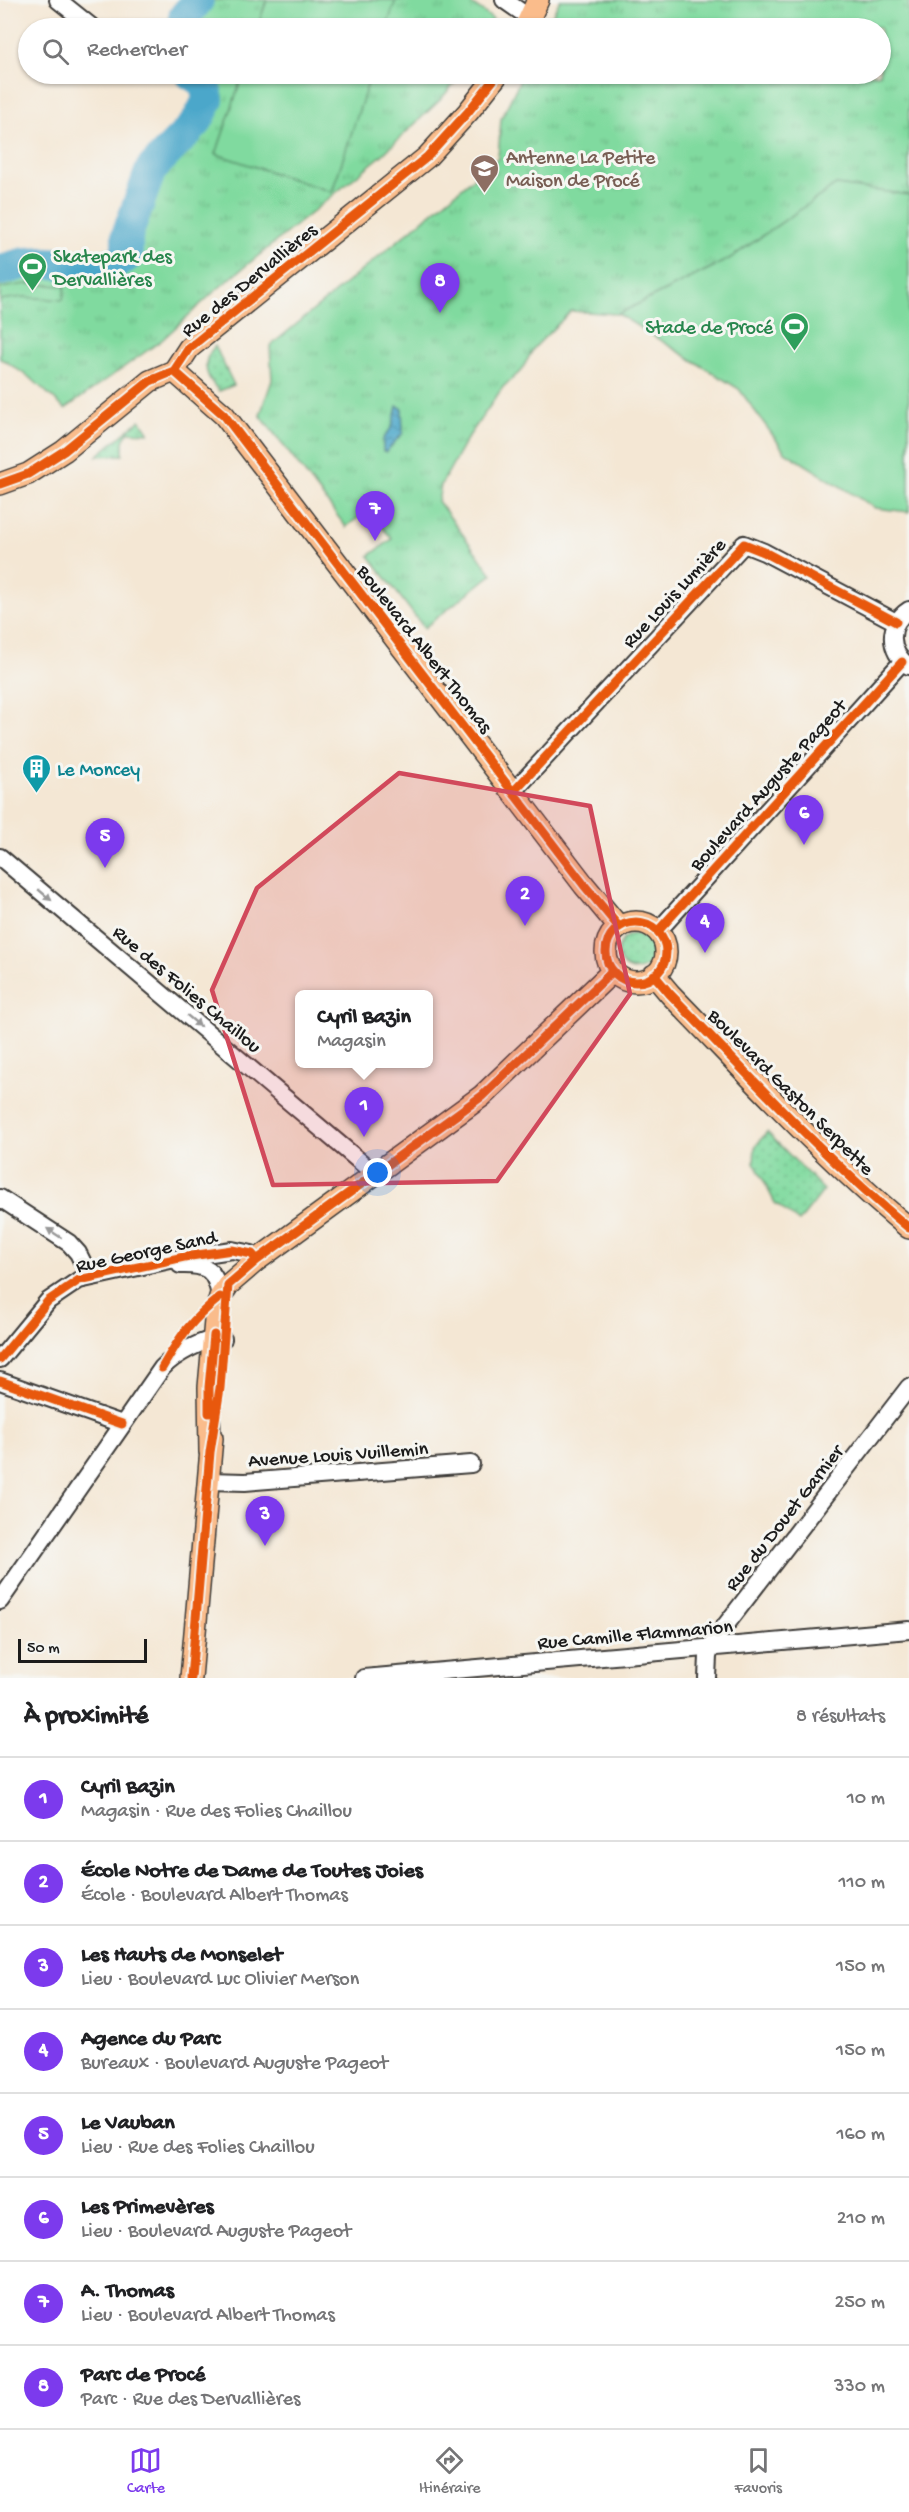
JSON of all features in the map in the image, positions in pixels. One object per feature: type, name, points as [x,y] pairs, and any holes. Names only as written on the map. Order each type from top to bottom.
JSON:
[{"type":"main road","name":"Rue des Dervallières","points":[[174,371],[189,348],[427,157],[490,84]]},
{"type":"main road","points":[[0,484],[40,467],[64,451],[150,381],[174,371]]},
{"type":"main road","name":"Boulevard Albert Thomas","points":[[174,371],[224,415],[584,885],[619,927]]},
{"type":"main road","points":[[631,922],[640,922],[658,931],[664,940],[666,954],[663,964],[654,975],[642,981],[631,981],[621,978],[613,971],[607,960],[606,948],[610,936],[619,927],[631,922]]},
{"type":"main road","points":[[192,1678],[222,1288],[482,1096],[613,971]]},
{"type":"main road","name":"Boulevard Gaston Serpette","points":[[654,975],[780,1106],[850,1175],[909,1228]]},
{"type":"street","points":[[58,0],[80,18]]},
{"type":"street","points":[[504,0],[531,16]]},
{"type":"street","name":"Rue Louis Lumière","points":[[514,792],[744,544],[764,552],[896,622]]},
{"type":"street","points":[[906,664],[895,651],[892,641],[896,622],[909,610]]},
{"type":"street","name":"Boulevard Auguste Pageot","points":[[658,931],[906,664]]},
{"type":"street","name":"Rue des Folies Chaillou","points":[[0,857],[376,1175]]},
{"type":"street","points":[[0,1198],[69,1243],[78,1253],[90,1277]]},
{"type":"street","name":"Rue George Sand","points":[[0,1359],[48,1301],[69,1284],[90,1277],[152,1266],[184,1257],[232,1250],[252,1254],[258,1260]]},
{"type":"street","name":"Rue George Sand","points":[[152,1266],[196,1265],[213,1272],[222,1288]]},
{"type":"street","points":[[0,1601],[162,1368],[175,1355],[217,1336]]},
{"type":"street","points":[[187,1350],[204,1361],[217,1363]]},
{"type":"street","points":[[0,1381],[122,1424]]},
{"type":"street","name":"Rue du Douet Garnier","points":[[707,1678],[711,1647],[909,1387]]},
{"type":"street","name":"Avenue Louis Vuillemin","points":[[208,1480],[245,1482],[471,1464]]},
{"type":"street","name":"Rue Camille Flammarion","points":[[364,1678],[909,1630]]},
{"type":"highlighted area","points":[[399,773],[590,806],[630,994],[497,1181],[273,1185],[212,990],[257,888]]},
{"type":"green space","points":[[211,0],[466,0],[492,18],[197,18]]},
{"type":"green space","points":[[267,0],[396,0],[390,18],[261,18]]},
{"type":"green space","points":[[560,0],[909,0],[909,195],[836,185],[729,259],[618,314],[571,311],[534,348],[521,371],[503,387],[467,439],[441,485],[438,501],[492,574],[424,628],[369,556],[392,539],[368,510],[346,527],[260,415],[272,380],[270,346],[498,158],[501,119],[518,84],[891,84],[891,18],[551,18]]},
{"type":"green space","points":[[212,84],[454,84],[440,100],[381,156],[215,291],[162,340],[65,409],[33,380],[0,359],[0,275],[30,269],[114,272],[132,267],[132,235],[156,176],[186,139],[214,112]]},
{"type":"green space","points":[[240,84],[368,84],[332,192],[216,154]]},
{"type":"green space","name":"Stade de Procé","points":[[836,185],[909,195],[909,512],[875,508],[785,452],[739,389],[618,314],[729,259]]},
{"type":"green space","name":"Skatepark des Dervallières","points":[[27,284],[65,286],[63,300],[23,297],[0,300],[0,288]]},
{"type":"green space","points":[[215,346],[234,385],[219,391],[210,380],[206,369],[207,358]]},
{"type":"green space","points":[[140,420],[149,433],[128,432],[123,441],[123,455],[97,456]]},
{"type":"green space","points":[[636,934],[648,940],[654,952],[648,964],[636,970],[624,964],[618,952],[624,940]]},
{"type":"green space","points":[[767,1132],[824,1190],[799,1222],[775,1203],[754,1162],[755,1147]]},
{"type":"water","points":[[397,406],[402,408],[403,433],[386,452],[383,451],[383,439],[392,427]]},
{"type":"waterway","points":[[184,18],[198,0]]},
{"type":"waterway","points":[[0,270],[40,262],[79,266],[105,265],[127,256],[127,235],[151,169],[196,123],[208,100],[205,84]]},
{"type":"cycle path","points":[[0,484],[28,474],[64,451],[150,381],[174,371],[189,348],[427,157],[490,84]]},
{"type":"cycle path","points":[[174,371],[224,415],[584,885],[619,927]]},
{"type":"cycle path","points":[[514,791],[744,544],[764,552],[896,622]]},
{"type":"cycle path","points":[[658,931],[902,662]]},
{"type":"cycle path","points":[[636,922],[653,927],[661,935],[666,952],[661,969],[653,977],[636,982],[619,977],[611,969],[606,952],[611,935],[619,927],[636,922]]},
{"type":"cycle path","points":[[228,1285],[257,1260],[482,1096],[613,971]]},
{"type":"cycle path","points":[[654,975],[816,1144],[909,1228]]},
{"type":"cycle path","points":[[0,1359],[48,1301],[79,1280],[184,1257],[232,1250],[252,1254],[257,1260]]},
{"type":"cycle path","points":[[191,1678],[210,1452],[220,1388],[228,1285]]},
{"type":"cycle path","points":[[162,1368],[187,1329],[220,1297]]},
{"type":"cycle path","points":[[209,1413],[214,1335]]},
{"type":"cycle path","points":[[0,1381],[122,1424]]},
{"type":"place","name":"Antenne La Petite Maison de Procé","points":[[485,194]]},
{"type":"place","name":"Skatepark des Dervallières","points":[[32,292]]},
{"type":"place","name":"Parc de Procé","points":[[440,313]]},
{"type":"place","name":"Stade de Procé","points":[[794,352]]},
{"type":"place","name":"A. Thomas","points":[[375,541]]},
{"type":"place","name":"Le Moncey","points":[[36,794]]},
{"type":"place","name":"Les Primevères","points":[[804,845]]},
{"type":"place","name":"Le Vauban","points":[[105,868]]},
{"type":"place","name":"École Notre de Dame de Toutes Joies","points":[[525,926]]},
{"type":"place","name":"Agence du Parc","points":[[705,953]]},
{"type":"place","name":"Cyril Bazin","points":[[364,1137]]},
{"type":"place","name":"Les Hauts de Monselet","points":[[265,1546]]}]
